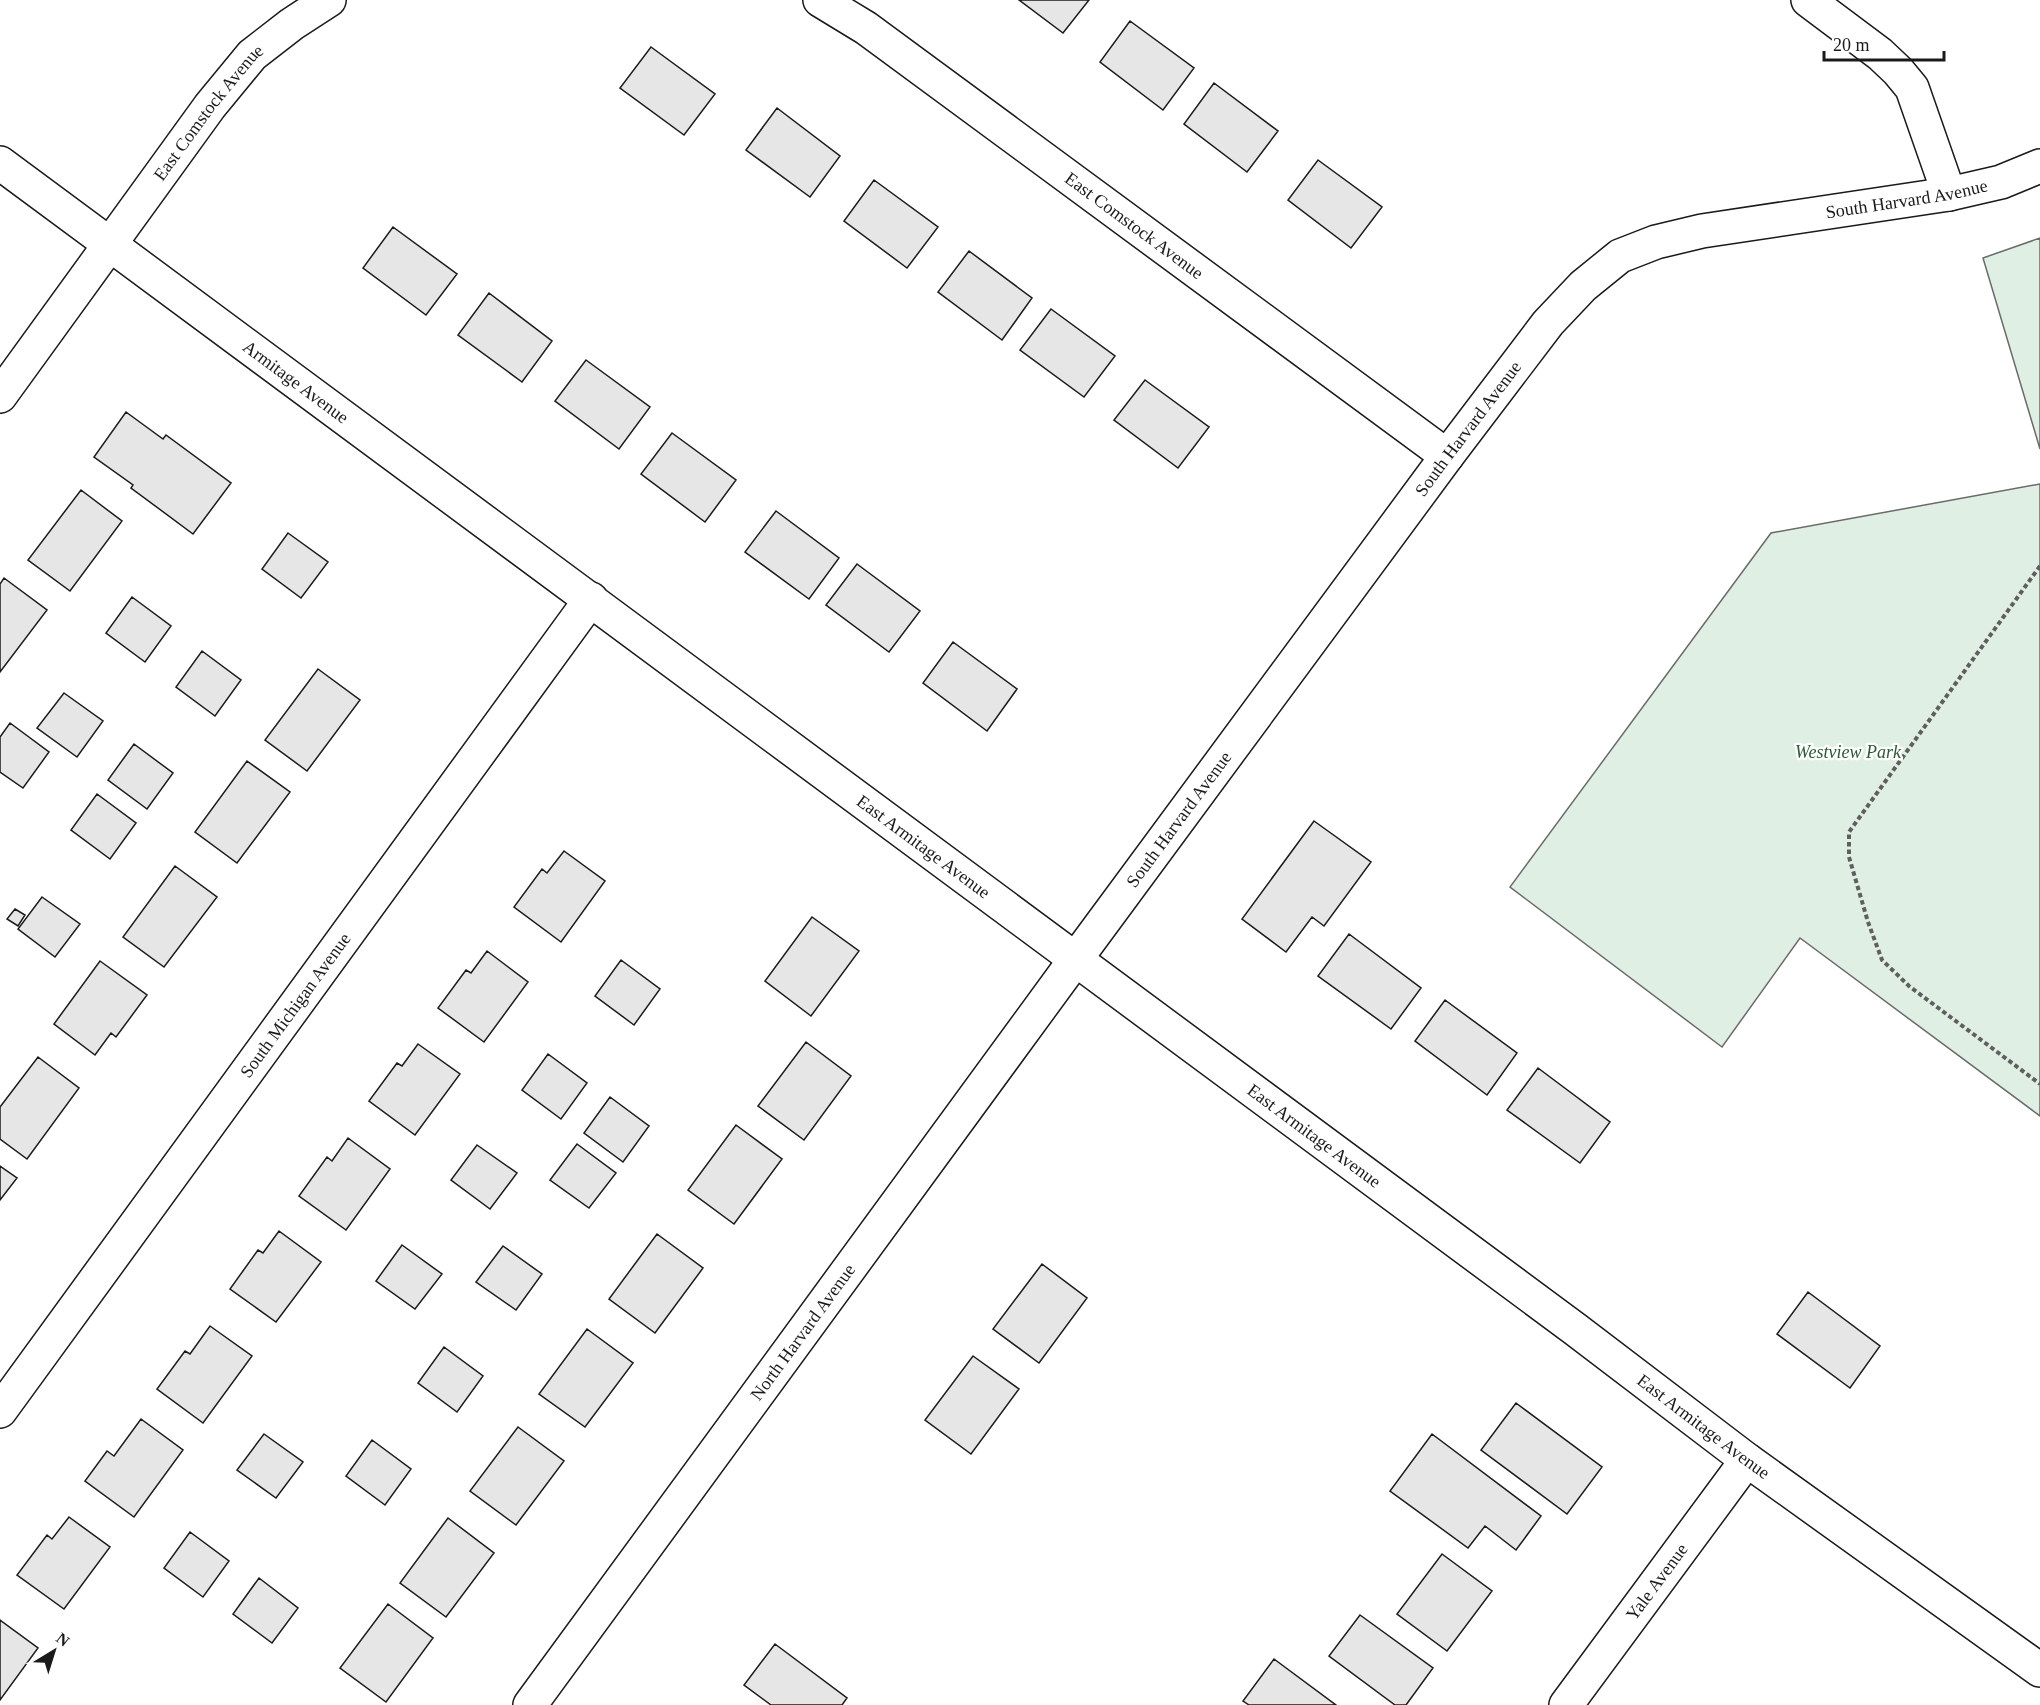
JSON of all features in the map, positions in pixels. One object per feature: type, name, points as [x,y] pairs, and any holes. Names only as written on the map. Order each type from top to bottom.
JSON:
[{"type":"street","name":"East Comstock Avenue","points":[[0,396],[210,106],[252,55],[292,24],[329,0]]},
{"type":"street","name":"East Comstock Avenue","points":[[820,0],[866,28],[1447,456]]},
{"type":"street","points":[[1808,0],[1880,54],[1899,71],[1912,88],[1949,194]]},
{"type":"street","name":"Armitage Avenue","points":[[0,163],[591,600]]},
{"type":"street","name":"South Harvard Avenue","points":[[1075,960],[1447,456],[1548,323],[1583,286],[1620,256],[1656,242],[1702,231],[1949,194],[2001,182],[2040,166]]},
{"type":"street","name":"East Armitage Avenue","points":[[591,600],[1575,1329],[1747,1460],[2040,1670]]},
{"type":"street","name":"South Michigan Avenue","points":[[0,1411],[591,600]]},
{"type":"street","name":"North Harvard Avenue","points":[[530,1705],[1075,960]]},
{"type":"street","name":"Yale Avenue","points":[[1566,1705],[1747,1460]]},
{"type":"path","points":[[2040,566],[1849,832],[1849,857],[1882,960],[1909,986],[2040,1084]]},
{"type":"green space","points":[[2040,238],[2040,449],[1983,258]]},
{"type":"green space","name":"Westview Park","points":[[2040,484],[2040,1116],[1800,938],[1722,1047],[1510,887],[1771,533]]},
{"type":"building","points":[[1019,0],[1089,0],[1063,33]]},
{"type":"building","points":[[1130,21],[1194,68],[1163,110],[1100,62]]},
{"type":"building","points":[[651,47],[715,94],[684,135],[620,88]]},
{"type":"building","points":[[1214,83],[1278,131],[1247,172],[1184,124]]},
{"type":"building","points":[[777,108],[840,156],[810,197],[746,150]]},
{"type":"building","points":[[1318,160],[1382,207],[1351,248],[1288,200]]},
{"type":"building","points":[[874,180],[938,227],[907,268],[844,221]]},
{"type":"building","points":[[393,227],[457,274],[426,315],[363,268]]},
{"type":"building","points":[[969,251],[1032,298],[1002,340],[938,292]]},
{"type":"building","points":[[489,293],[552,341],[522,382],[458,335]]},
{"type":"building","points":[[1051,309],[1115,356],[1084,397],[1020,350]]},
{"type":"building","points":[[586,360],[650,407],[619,449],[555,401]]},
{"type":"building","points":[[1145,380],[1209,427],[1178,468],[1114,420]]},
{"type":"building","points":[[126,412],[163,439],[166,435],[231,483],[193,534],[131,488],[133,485],[94,457]]},
{"type":"building","points":[[672,433],[736,480],[705,522],[641,474]]},
{"type":"building","points":[[81,490],[122,521],[70,591],[28,560]]},
{"type":"building","points":[[776,511],[839,558],[809,599],[745,552]]},
{"type":"building","points":[[288,533],[328,562],[301,598],[262,569]]},
{"type":"building","points":[[857,564],[920,611],[889,652],[826,605]]},
{"type":"building","points":[[4,578],[47,610],[0,672],[0,584]]},
{"type":"building","points":[[132,597],[171,626],[145,662],[106,633]]},
{"type":"building","points":[[953,642],[1017,689],[987,731],[923,683]]},
{"type":"building","points":[[202,651],[241,680],[215,716],[176,687]]},
{"type":"building","points":[[318,669],[360,700],[307,771],[265,740]]},
{"type":"building","points":[[64,693],[103,721],[77,757],[37,728]]},
{"type":"building","points":[[10,723],[49,752],[23,788],[0,772],[0,737]]},
{"type":"building","points":[[134,744],[173,773],[147,809],[108,780]]},
{"type":"building","points":[[247,761],[290,792],[237,863],[195,832]]},
{"type":"building","points":[[97,794],[136,823],[110,859],[71,830]]},
{"type":"building","points":[[1314,821],[1371,862],[1324,926],[1312,917],[1286,952],[1242,919]]},
{"type":"building","points":[[564,851],[605,881],[561,942],[514,907],[542,869],[547,873]]},
{"type":"building","points":[[175,866],[217,897],[164,967],[123,937]]},
{"type":"building","points":[[42,897],[80,924],[55,957],[18,929]]},
{"type":"building","points":[[15,909],[25,915],[18,926],[7,919]]},
{"type":"building","points":[[812,917],[859,951],[811,1016],[765,981]]},
{"type":"building","points":[[1349,934],[1421,988],[1391,1029],[1318,976]]},
{"type":"building","points":[[487,951],[528,982],[484,1042],[438,1008],[466,970],[471,973]]},
{"type":"building","points":[[621,960],[660,989],[634,1025],[595,996]]},
{"type":"building","points":[[100,961],[147,995],[116,1037],[111,1033],[95,1055],[54,1024]]},
{"type":"building","points":[[1445,1000],[1517,1053],[1487,1095],[1415,1041]]},
{"type":"building","points":[[806,1042],[851,1076],[804,1140],[758,1106]]},
{"type":"building","points":[[418,1044],[460,1074],[415,1135],[369,1101],[397,1063],[402,1066]]},
{"type":"building","points":[[548,1054],[587,1083],[561,1119],[522,1090]]},
{"type":"building","points":[[38,1057],[79,1088],[27,1159],[0,1139],[0,1107]]},
{"type":"building","points":[[1538,1068],[1610,1122],[1580,1163],[1507,1110]]},
{"type":"building","points":[[610,1097],[649,1126],[623,1162],[584,1133]]},
{"type":"building","points":[[736,1125],[782,1159],[734,1224],[688,1190]]},
{"type":"building","points":[[348,1138],[390,1169],[346,1230],[299,1196],[327,1157],[332,1161]]},
{"type":"building","points":[[577,1144],[616,1173],[589,1208],[550,1180]]},
{"type":"building","points":[[477,1145],[517,1173],[490,1209],[451,1180]]},
{"type":"building","points":[[0,1166],[17,1178],[0,1200]]},
{"type":"building","points":[[279,1231],[321,1262],[276,1322],[230,1289],[258,1250],[263,1253]]},
{"type":"building","points":[[657,1234],[703,1268],[655,1333],[609,1299]]},
{"type":"building","points":[[402,1245],[442,1274],[415,1309],[376,1281]]},
{"type":"building","points":[[503,1246],[542,1274],[516,1310],[476,1282]]},
{"type":"building","points":[[1042,1264],[1087,1298],[1039,1363],[993,1329]]},
{"type":"building","points":[[1808,1292],[1880,1346],[1850,1388],[1777,1334]]},
{"type":"building","points":[[210,1326],[252,1356],[203,1423],[157,1389],[185,1351],[190,1354]]},
{"type":"building","points":[[587,1329],[633,1363],[585,1427],[539,1394]]},
{"type":"building","points":[[444,1347],[483,1376],[457,1412],[418,1383]]},
{"type":"building","points":[[973,1356],[1019,1389],[971,1454],[925,1420]]},
{"type":"building","points":[[1516,1403],[1602,1467],[1567,1514],[1481,1450]]},
{"type":"building","points":[[141,1419],[183,1450],[134,1517],[85,1481],[107,1451],[114,1456]]},
{"type":"building","points":[[518,1427],[564,1461],[516,1525],[470,1491]]},
{"type":"building","points":[[264,1434],[303,1462],[276,1498],[237,1470]]},
{"type":"building","points":[[1432,1434],[1541,1516],[1516,1550],[1485,1526],[1468,1548],[1390,1491]]},
{"type":"building","points":[[372,1440],[411,1469],[385,1505],[346,1476]]},
{"type":"building","points":[[69,1517],[110,1547],[64,1609],[17,1575],[47,1535],[52,1539]]},
{"type":"building","points":[[448,1518],[494,1553],[446,1617],[400,1583]]},
{"type":"building","points":[[190,1532],[229,1561],[203,1597],[164,1568]]},
{"type":"building","points":[[1442,1554],[1492,1591],[1447,1651],[1397,1614]]},
{"type":"building","points":[[259,1578],[298,1608],[272,1643],[233,1614]]},
{"type":"building","points":[[388,1604],[433,1638],[386,1702],[340,1668]]},
{"type":"building","points":[[1360,1615],[1433,1668],[1406,1705],[1395,1705],[1329,1656]]},
{"type":"building","points":[[0,1620],[38,1648],[0,1700]]},
{"type":"building","points":[[775,1644],[847,1698],[842,1705],[771,1705],[744,1685]]},
{"type":"building","points":[[1274,1659],[1336,1705],[1249,1705],[1243,1701]]}]
